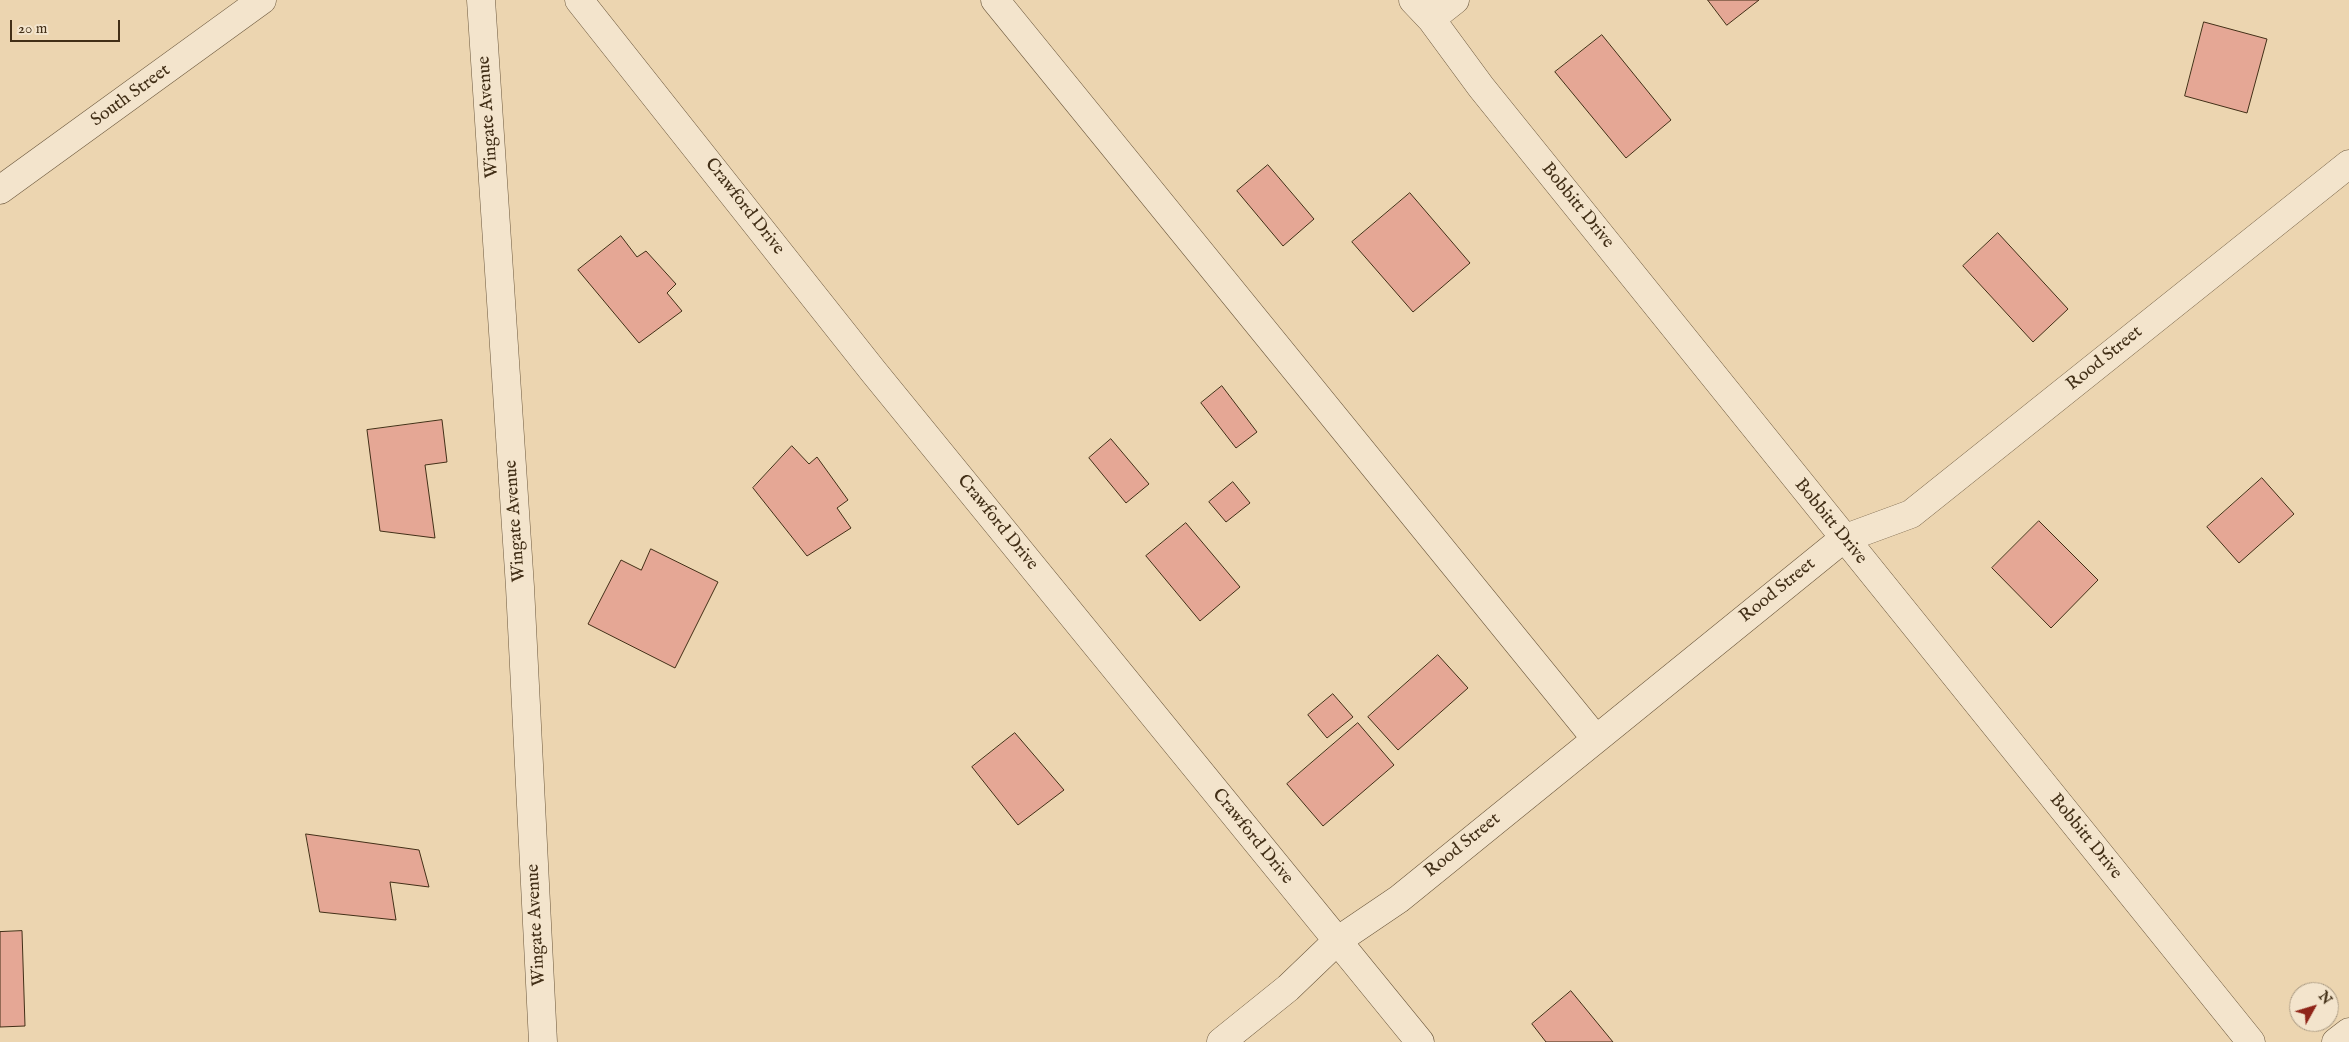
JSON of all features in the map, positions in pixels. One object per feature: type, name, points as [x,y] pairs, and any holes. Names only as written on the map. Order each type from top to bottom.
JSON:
[{"type":"street","name":"South Street","points":[[0,190],[262,0]]},
{"type":"street","name":"Wingate Avenue","points":[[481,0],[520,587],[543,1042]]},
{"type":"street","name":"Crawford Drive","points":[[579,0],[873,370],[1420,1042]]},
{"type":"street","points":[[995,0],[1596,739]]},
{"type":"street","points":[[1422,10],[1455,0]]},
{"type":"street","name":"Bobbitt Drive","points":[[1422,10],[1481,87],[1843,539],[2251,1042]]},
{"type":"street","name":"Rood Street","points":[[1221,1042],[1288,988],[1337,941],[1398,898],[1843,539],[1911,514],[2349,164]]},
{"type":"street","points":[[2336,1042],[2349,1032]]},
{"type":"building","points":[[1708,0],[1759,0],[1727,25]]},
{"type":"building","points":[[2204,22],[2267,39],[2247,113],[2185,96]]},
{"type":"building","points":[[1602,35],[1671,120],[1626,158],[1555,72]]},
{"type":"building","points":[[1268,165],[1314,219],[1283,246],[1237,191]]},
{"type":"building","points":[[1410,193],[1470,263],[1413,312],[1352,242]]},
{"type":"building","points":[[1998,233],[2068,309],[2033,342],[1963,266]]},
{"type":"building","points":[[621,236],[637,257],[646,251],[676,284],[667,293],[682,311],[639,343],[578,270]]},
{"type":"building","points":[[1222,386],[1257,432],[1236,448],[1201,403]]},
{"type":"building","points":[[442,420],[447,462],[425,465],[435,538],[380,531],[367,430]]},
{"type":"building","points":[[1111,439],[1149,484],[1126,503],[1089,458]]},
{"type":"building","points":[[792,446],[809,464],[817,457],[848,500],[837,508],[851,528],[807,556],[753,488]]},
{"type":"building","points":[[2262,478],[2294,514],[2239,563],[2207,527]]},
{"type":"building","points":[[1233,482],[1250,503],[1226,522],[1209,502]]},
{"type":"building","points":[[2039,521],[2098,580],[2051,628],[1992,568]]},
{"type":"building","points":[[1186,523],[1240,587],[1200,621],[1146,556]]},
{"type":"building","points":[[651,549],[718,582],[675,668],[588,624],[621,560],[641,570]]},
{"type":"building","points":[[1438,655],[1468,688],[1398,750],[1368,717]]},
{"type":"building","points":[[1333,694],[1353,717],[1327,738],[1308,715]]},
{"type":"building","points":[[1358,723],[1394,765],[1323,826],[1287,784]]},
{"type":"building","points":[[1015,733],[1064,790],[1018,825],[972,767]]},
{"type":"building","points":[[306,834],[419,850],[429,887],[390,882],[396,920],[320,912]]},
{"type":"building","points":[[22,931],[25,1026],[0,1027],[0,932]]},
{"type":"building","points":[[1571,991],[1613,1042],[1546,1042],[1532,1024]]}]
